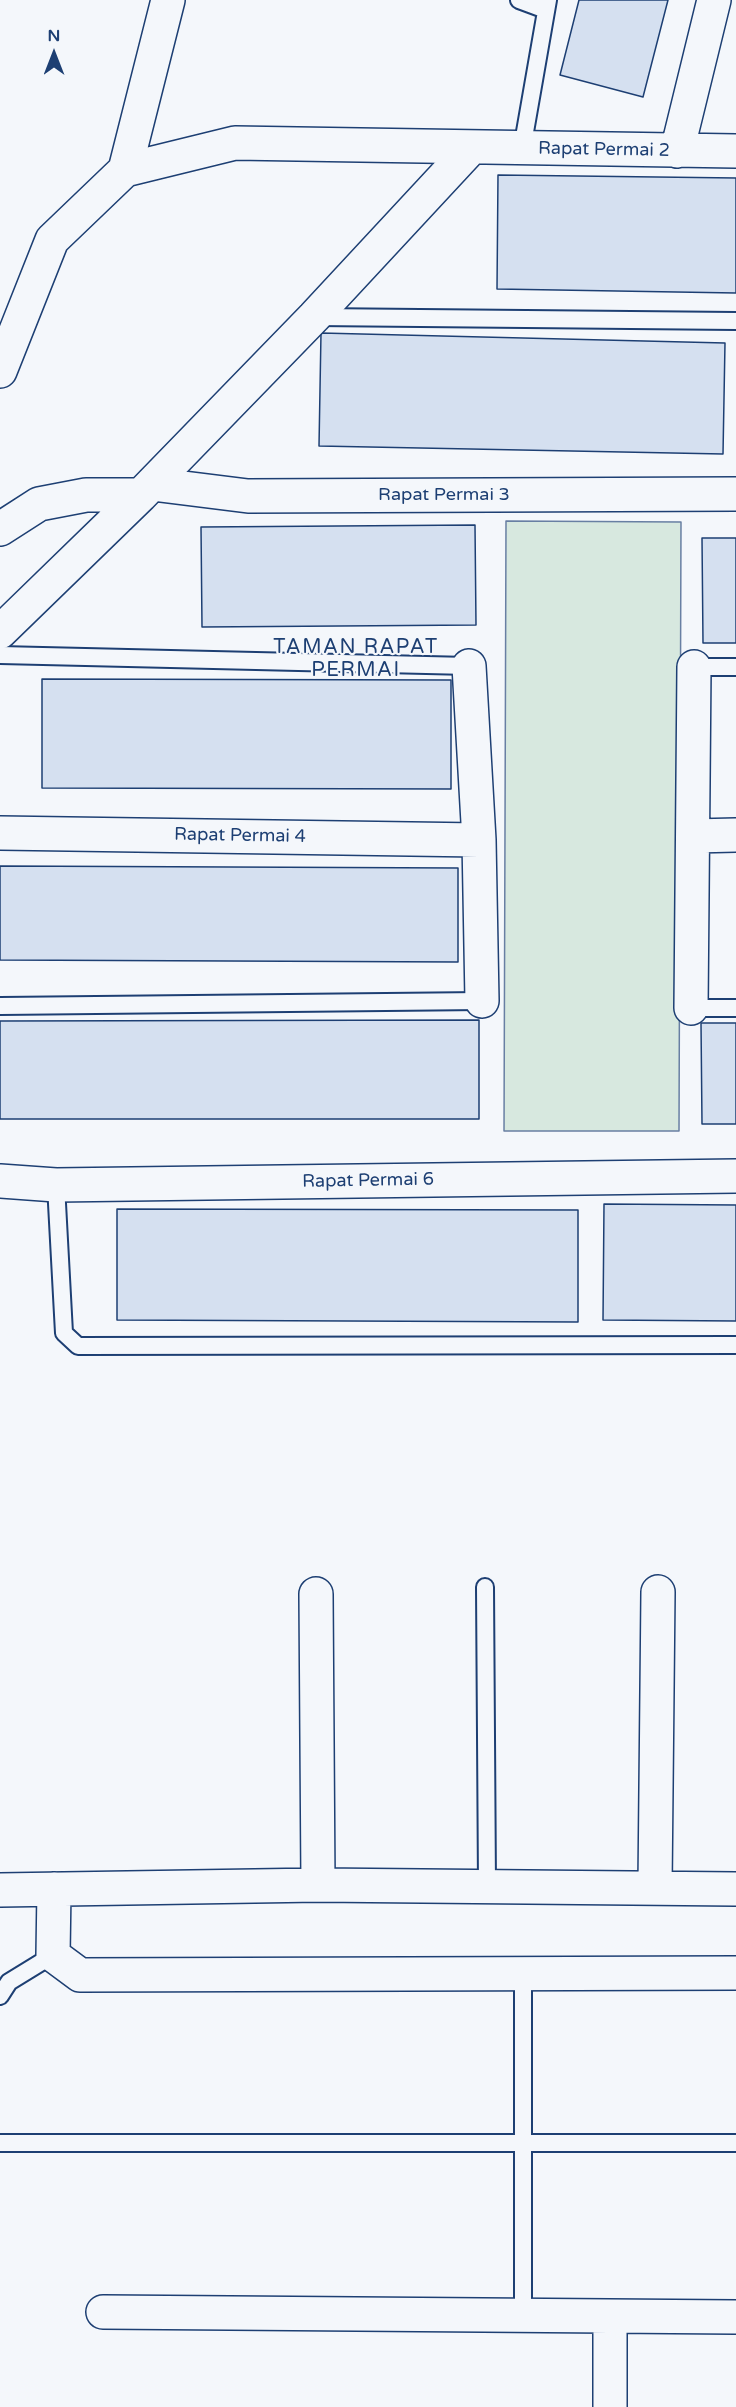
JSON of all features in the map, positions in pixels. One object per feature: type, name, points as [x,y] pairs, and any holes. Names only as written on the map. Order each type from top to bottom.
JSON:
[{"type":"street","points":[[0,371],[52,240],[125,170],[168,0]]},
{"type":"street","points":[[677,151],[714,0]]},
{"type":"street","name":"Rapat Permai 2","points":[[125,170],[235,143],[736,151]]},
{"type":"street","points":[[0,632],[147,490],[314,317],[471,147]]},
{"type":"street","name":"Rapat Permai 3","points":[[0,529],[39,504],[86,495],[147,490],[248,496],[736,494]]},
{"type":"street","points":[[469,666],[479,840],[482,1001]]},
{"type":"street","points":[[691,1008],[694,667]]},
{"type":"street","name":"Rapat Permai 4","points":[[0,833],[479,840]]},
{"type":"street","points":[[694,836],[736,835]]},
{"type":"street","name":"Rapat Permai 6","points":[[0,1181],[56,1185],[736,1176]]},
{"type":"street","points":[[655,1886],[658,1592]]},
{"type":"street","points":[[316,1594],[318,1885]]},
{"type":"street","points":[[0,1890],[318,1885],[655,1886],[736,1889]]},
{"type":"street","points":[[54,1889],[53,1955],[80,1975],[736,1973]]},
{"type":"street","points":[[103,2312],[736,2317]]},
{"type":"street","points":[[610,2317],[610,2407]]},
{"type":"lane","points":[[519,0],[547,5],[522,149]]},
{"type":"lane","points":[[314,317],[736,321]]},
{"type":"lane","points":[[0,655],[469,666]]},
{"type":"lane","points":[[694,667],[736,667]]},
{"type":"lane","points":[[0,1006],[482,1001]]},
{"type":"lane","points":[[691,1008],[736,1008]]},
{"type":"lane","points":[[56,1185],[64,1333],[78,1346],[736,1345]]},
{"type":"lane","points":[[485,1587],[487,1886]]},
{"type":"lane","points":[[0,1996],[9,1982],[53,1955]]},
{"type":"lane","points":[[523,1974],[523,2316]]},
{"type":"lane","points":[[0,2143],[736,2144]]},
{"type":"shaded area","points":[[506,521],[681,522],[679,1131],[504,1131]]},
{"type":"building","points":[[579,0],[668,0],[643,97],[560,75]]},
{"type":"building","points":[[498,175],[736,178],[736,293],[497,289]]},
{"type":"building","points":[[321,333],[725,343],[723,454],[319,446]]},
{"type":"building","points":[[475,525],[476,625],[202,627],[201,527]]},
{"type":"building","points":[[702,538],[736,538],[736,643],[703,643]]},
{"type":"building","points":[[42,679],[451,680],[451,789],[42,788]]},
{"type":"building","points":[[0,866],[458,868],[458,962],[0,960]]},
{"type":"building","points":[[479,1020],[479,1119],[0,1119],[0,1021]]},
{"type":"building","points":[[701,1023],[736,1023],[736,1124],[702,1124]]},
{"type":"building","points":[[604,1204],[736,1205],[736,1321],[603,1320]]},
{"type":"building","points":[[117,1209],[578,1210],[578,1322],[117,1320]]},
{"type":"district","name":"TAMAN RAPAT PERMAI","points":[[356,660]]}]
